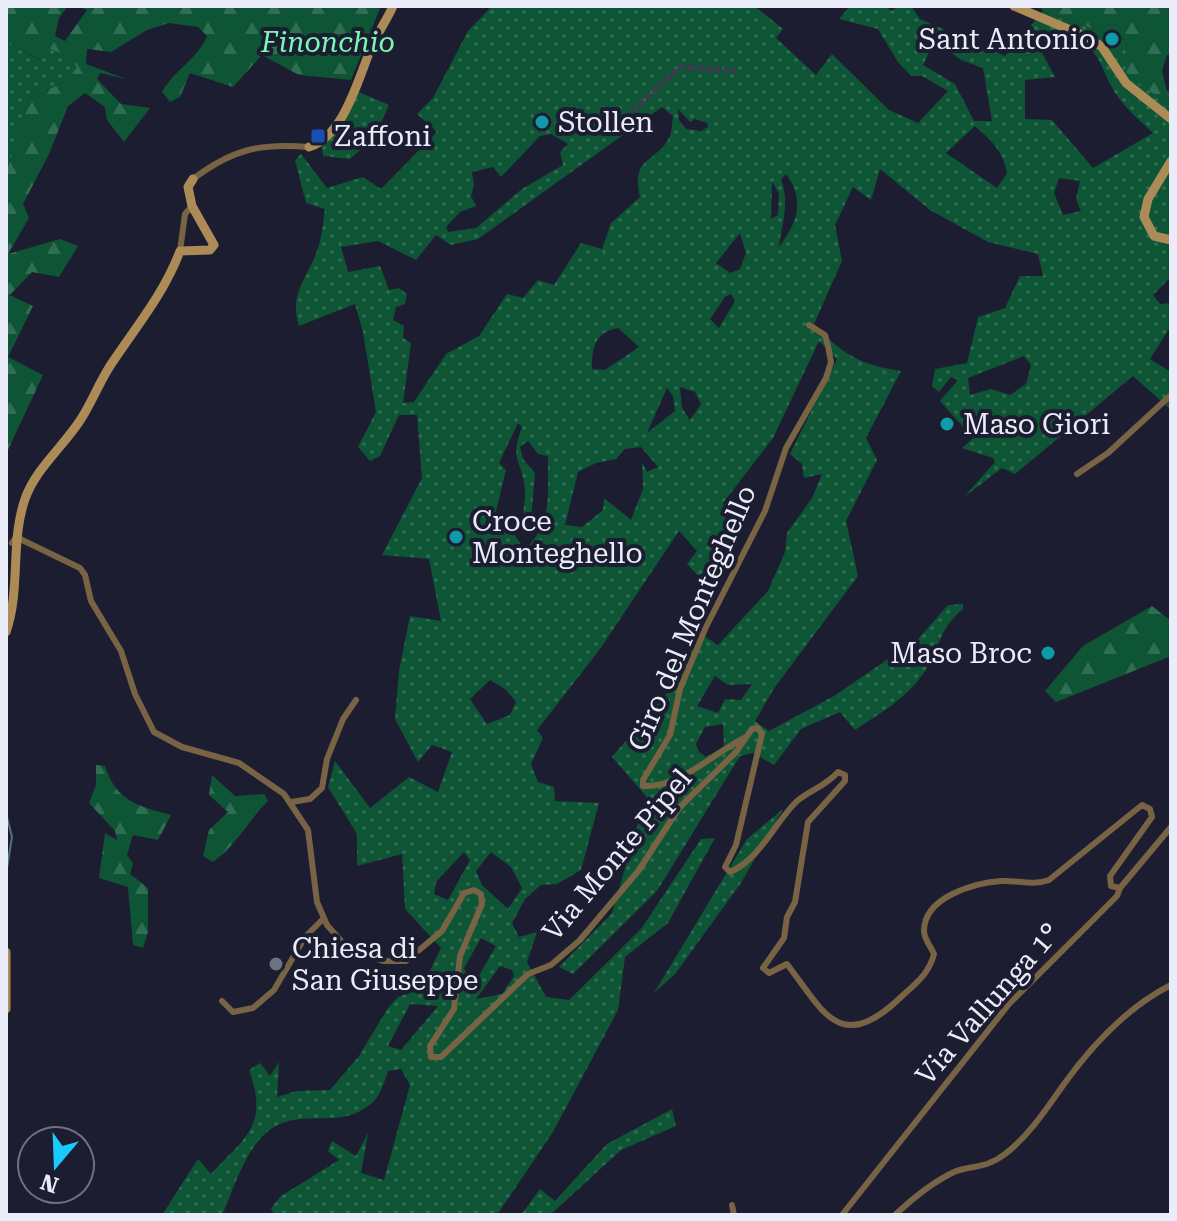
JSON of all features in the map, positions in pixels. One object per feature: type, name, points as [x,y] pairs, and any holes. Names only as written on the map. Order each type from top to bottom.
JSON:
[{"type":"street","points":[[180,251],[210,250],[214,245],[192,206],[188,187],[193,179],[231,154],[281,144],[309,147],[323,139],[352,100],[373,44],[393,6]]},
{"type":"street","points":[[1014,6],[1089,38],[1102,47],[1126,83],[1171,119]]},
{"type":"street","points":[[1171,161],[1148,199],[1144,217],[1154,236],[1171,240]]},
{"type":"street","points":[[6,632],[12,601],[14,540],[25,498],[80,421],[108,369],[172,271],[180,251],[185,214],[192,206]]},
{"type":"street","name":"Giro del Monteghello","points":[[746,737],[686,773],[651,787],[643,786],[643,780],[670,735],[680,689],[705,629],[765,511],[786,448],[826,378],[831,362],[825,335],[809,325]]},
{"type":"street","points":[[1077,474],[1108,453],[1171,395]]},
{"type":"street","points":[[14,540],[80,568],[85,575],[91,601],[121,651],[135,694],[154,732],[182,747],[239,763],[291,802],[308,830],[317,902],[323,919],[305,937],[281,980],[265,1000],[253,1008],[233,1012],[222,1001]]},
{"type":"street","points":[[291,802],[310,799],[322,788],[330,750],[343,719],[356,700]]},
{"type":"street","points":[[746,737],[752,729],[758,728],[762,734],[736,845],[725,867],[730,872],[739,868],[765,841],[797,800],[838,772],[845,775],[845,781],[808,822],[797,894],[784,938],[763,968],[769,973],[787,964],[807,996],[835,1020],[856,1024],[877,1018],[926,975],[934,954],[924,934],[926,918],[952,894],[993,882],[1039,884],[1049,880],[1142,805],[1150,809],[1152,817],[1110,876],[1111,886],[1120,888]]},
{"type":"street","name":"Via Monte Pipel","points":[[323,919],[342,942],[383,961],[406,961],[442,931],[464,893],[474,890],[481,894],[482,904],[460,956],[454,1009],[430,1046],[431,1057],[437,1059],[528,974],[551,965],[580,940],[639,870],[679,808],[736,752],[746,737]]},
{"type":"street","name":"Via Vallunga 1°","points":[[842,1215],[1009,1004],[1117,896],[1120,888],[1171,827]]},
{"type":"street","points":[[6,952],[6,1009]]},
{"type":"street","points":[[895,1215],[927,1187],[958,1170],[983,1167],[1007,1154],[1037,1122],[1102,1038],[1127,1013],[1171,985]]},
{"type":"street","points":[[732,1205],[734,1215]]},
{"type":"green space","name":"Finonchio","points":[[6,6],[68,6],[59,18],[55,36],[65,41],[87,10],[77,6],[381,6],[351,80],[299,75],[262,55],[233,87],[190,73],[180,97],[170,102],[162,92],[207,36],[198,27],[169,23],[147,30],[111,52],[87,49],[86,64],[126,79],[100,73],[97,79],[121,104],[150,108],[124,142],[107,120],[105,107],[85,93],[68,106],[49,154],[23,204],[29,218],[8,254],[60,239],[78,246],[59,277],[32,272],[10,295],[33,306],[8,357],[43,375],[6,454],[6,174],[29,97],[66,82],[77,67],[67,56],[48,48],[41,60],[6,42]]},
{"type":"green space","points":[[492,6],[754,6],[783,29],[776,38],[816,75],[832,54],[889,110],[918,123],[948,91],[922,76],[911,76],[898,62],[878,29],[839,19],[850,6],[886,6],[891,11],[899,6],[911,6],[920,19],[1005,56],[1043,11],[1125,40],[1128,75],[1171,106],[1171,277],[1153,295],[1160,304],[1171,303],[1171,326],[1150,359],[1171,372],[1171,410],[1133,376],[1015,474],[1002,468],[964,497],[995,462],[993,458],[962,448],[973,438],[940,401],[958,380],[951,377],[939,392],[932,386],[935,369],[967,363],[978,317],[1005,308],[1020,276],[1043,276],[1038,254],[988,242],[930,210],[880,169],[871,200],[853,187],[835,225],[842,261],[814,324],[853,356],[901,371],[866,438],[877,460],[846,521],[858,576],[775,687],[755,721],[769,731],[834,696],[919,638],[948,605],[963,604],[963,609],[945,630],[927,668],[904,695],[855,730],[840,712],[801,729],[774,765],[753,753],[740,756],[657,891],[573,974],[559,967],[612,913],[646,796],[612,757],[666,694],[701,634],[718,645],[768,591],[785,552],[787,533],[812,498],[822,474],[804,478],[802,464],[790,454],[837,359],[819,341],[773,438],[723,503],[728,511],[723,527],[731,536],[726,557],[711,582],[690,605],[701,579],[687,564],[697,551],[679,531],[600,649],[537,730],[543,738],[531,764],[538,782],[554,787],[555,801],[599,803],[581,870],[557,884],[541,885],[525,899],[512,923],[519,937],[537,932],[527,962],[546,997],[569,1000],[641,929],[701,839],[715,838],[668,923],[625,957],[618,1010],[553,1132],[497,1215],[274,1215],[271,1208],[281,1196],[339,1160],[328,1151],[332,1141],[356,1156],[368,1133],[361,1173],[384,1180],[410,1085],[401,1069],[388,1071],[375,1100],[362,1110],[337,1118],[297,1119],[262,1136],[236,1180],[222,1215],[162,1215],[198,1159],[211,1174],[251,1129],[256,1104],[249,1070],[260,1063],[270,1076],[279,1062],[277,1097],[297,1091],[330,1090],[359,1056],[388,1008],[398,997],[421,989],[441,948],[405,909],[402,854],[357,866],[357,834],[328,787],[335,761],[370,808],[409,777],[438,792],[452,752],[432,745],[418,762],[395,719],[399,671],[410,616],[441,621],[429,559],[382,555],[422,478],[417,415],[399,415],[380,456],[370,461],[358,447],[376,412],[363,332],[355,304],[299,326],[296,314],[298,294],[318,248],[325,209],[306,203],[295,160],[301,154],[327,188],[363,177],[381,189],[437,132],[417,114],[433,98],[468,31]],"holes":[[[1058,32],[1085,44],[1093,52],[1122,102],[1153,133],[1093,168],[1052,120],[1025,119],[1025,80],[1055,77],[1035,40]],[[938,43],[961,60],[983,68],[992,121],[974,121],[955,84],[923,65],[932,46]],[[662,107],[673,116],[670,136],[665,145],[646,161],[639,174],[640,197],[611,223],[602,249],[581,243],[554,285],[538,280],[523,298],[507,294],[479,336],[446,354],[414,402],[403,403],[411,343],[403,338],[404,326],[393,320],[396,307],[405,304],[407,294],[399,288],[389,290],[380,266],[348,272],[341,247],[378,241],[416,260],[436,235],[451,245],[478,239]],[[678,109],[690,122],[695,119],[707,123],[708,127],[701,131],[686,129],[679,120]],[[975,126],[996,146],[1007,173],[997,188],[946,153]],[[551,134],[568,144],[560,152],[563,165],[522,189],[476,228],[448,232],[446,227],[460,212],[476,206],[471,196],[474,185],[472,172],[493,167],[501,177],[540,136]],[[786,174],[796,193],[797,212],[779,247],[785,205],[781,179]],[[1059,178],[1080,181],[1076,199],[1081,211],[1063,215],[1054,193]],[[772,181],[779,194],[778,215],[771,219]],[[740,233],[746,253],[740,269],[730,273],[716,263]],[[731,294],[735,301],[719,328],[710,319],[725,297]],[[618,328],[639,347],[605,370],[592,369],[596,342],[604,333]],[[1024,356],[1031,365],[1026,384],[1010,395],[991,389],[970,395],[968,378]],[[680,387],[695,392],[701,404],[690,420],[682,408]],[[667,388],[673,396],[675,411],[647,433]],[[518,423],[522,427],[516,454],[525,489],[524,521],[531,521],[535,473],[523,459],[520,447],[528,441],[538,454],[548,456],[545,517],[541,528],[525,549],[496,511],[506,470],[499,463]],[[641,447],[658,467],[647,472],[642,462],[643,489],[631,520],[604,498],[603,510],[582,527],[565,525],[578,472],[596,463],[616,459],[625,449]],[[715,676],[728,685],[752,684],[741,700],[725,699],[718,713],[697,706]],[[490,680],[505,689],[516,702],[510,715],[487,724],[470,699]],[[723,724],[724,746],[706,757],[699,752],[696,744],[705,727]],[[464,852],[470,860],[448,900],[434,894],[436,882]],[[491,852],[511,867],[522,888],[508,909],[482,885],[476,871]],[[481,938],[496,946],[473,986],[464,968]],[[500,966],[512,970],[514,976],[502,994],[476,999]],[[410,1004],[438,1006],[401,1050],[388,1046]]]},
{"type":"green space","points":[[1039,6],[1171,6],[1171,54],[1167,55],[1162,71],[1167,91],[1171,92],[1171,106],[1127,75],[1125,40],[1043,11]]},
{"type":"green space","points":[[6,42],[40,60],[48,47],[67,56],[78,67],[66,82],[29,97],[7,174]]},
{"type":"green space","points":[[359,92],[389,105],[375,137],[350,159],[323,156],[322,145]]},
{"type":"green space","points":[[1152,606],[1171,621],[1171,656],[1056,702],[1045,691],[1083,646]]},
{"type":"green space","points":[[96,765],[105,766],[122,795],[171,815],[158,840],[133,835],[127,855],[133,863],[130,874],[148,888],[148,932],[143,948],[133,945],[128,887],[99,878],[105,833],[117,840],[115,831],[89,803],[96,785]]},
{"type":"green space","points":[[212,775],[235,796],[264,794],[268,801],[228,849],[213,862],[203,856],[209,830],[228,812],[209,795]]},
{"type":"green space","points":[[783,809],[741,883],[675,974],[654,993],[747,839]]},
{"type":"green space","points":[[672,1109],[676,1126],[621,1150],[550,1215],[521,1215],[540,1189],[555,1201],[607,1144]]},
{"type":"waterway","points":[[6,813],[12,837],[6,874]]},
{"type":"tunnel","points":[[613,129],[680,67],[737,71]]},
{"type":"place","name":"Sant Antonio","points":[[1112,39]]},
{"type":"place","name":"Stollen","points":[[542,122]]},
{"type":"place","name":"Zaffoni","points":[[318,136]]},
{"type":"place","name":"Maso Giori","points":[[947,424]]},
{"type":"place","name":"Croce Monteghello","points":[[456,537]]},
{"type":"place","name":"Maso Broc","points":[[1048,653]]},
{"type":"place","name":"Chiesa di San Giuseppe","points":[[276,964]]}]
